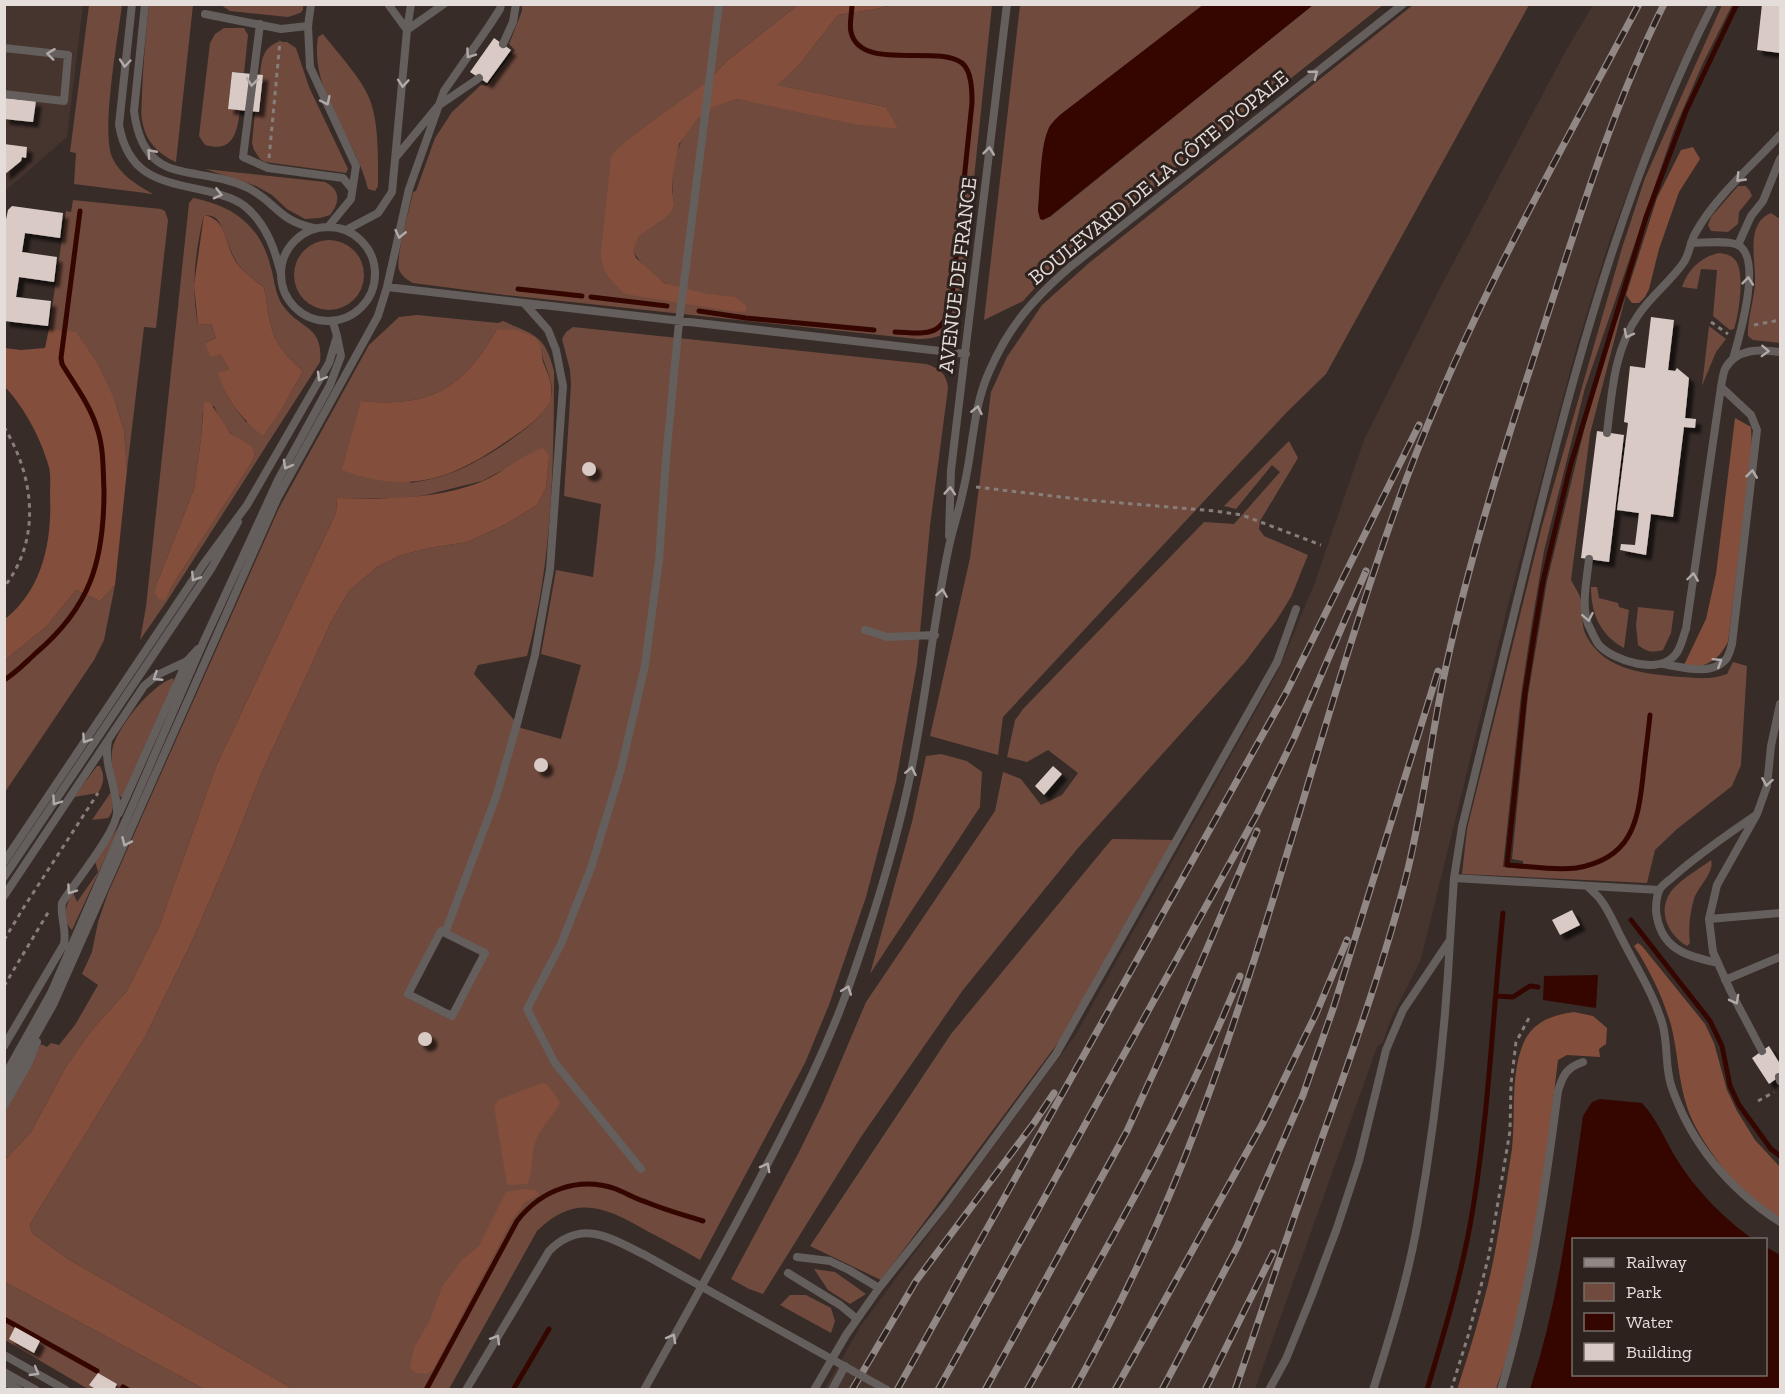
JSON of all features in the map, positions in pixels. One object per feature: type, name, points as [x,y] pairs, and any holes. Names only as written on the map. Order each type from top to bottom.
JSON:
[{"type":"lane","points":[[132,4],[119,125],[122,143],[133,161],[146,173],[176,185],[229,197],[247,207],[267,233],[281,273]]},
{"type":"lane","points":[[145,4],[134,111],[136,127],[142,143],[153,157],[167,168],[239,184],[251,189],[290,221],[314,228],[328,227],[346,230],[370,250],[377,273],[370,298],[353,315],[333,322],[306,314],[287,298],[282,286],[282,260],[293,240],[314,228]]},
{"type":"lane","points":[[311,4],[308,26],[310,67],[356,166],[351,199],[328,227]]},
{"type":"lane","points":[[388,4],[406,30]]},
{"type":"lane","points":[[346,230],[378,213],[392,192],[406,30],[413,4]]},
{"type":"lane","points":[[406,30],[444,4]]},
{"type":"lane","points":[[4,1077],[51,993],[203,643],[278,480],[302,437],[378,316],[387,287],[409,189],[438,106],[444,92],[489,26],[501,4]]},
{"type":"lane","points":[[503,44],[513,22],[516,4]]},
{"type":"lane","points":[[641,1169],[555,1064],[527,1009],[561,944],[591,868],[621,769],[645,665],[659,560],[679,322],[719,4]]},
{"type":"lane","name":"AVENUE DE FRANCE","points":[[948,550],[951,470],[1006,4]]},
{"type":"lane","name":"BOULEVARD DE LA CÔTE D'OPALE","points":[[948,550],[965,485],[976,410],[988,373],[1015,324],[1039,294],[1070,267],[1403,4]]},
{"type":"lane","points":[[1373,1389],[1405,1280],[1417,1227],[1442,1042],[1454,878],[1462,827],[1550,465],[1584,339],[1643,161],[1665,107],[1713,4]]},
{"type":"lane","points":[[205,14],[281,29],[308,26]]},
{"type":"lane","points":[[260,24],[243,157],[268,168],[343,178],[352,189]]},
{"type":"lane","points":[[4,48],[68,56],[64,101],[4,94]]},
{"type":"lane","points":[[396,157],[438,106],[479,78]]},
{"type":"lane","points":[[1607,433],[1615,368],[1625,339],[1639,313],[1666,285],[1685,260],[1695,233],[1713,206],[1780,135]]},
{"type":"lane","points":[[1738,245],[1751,216],[1763,201],[1780,159]]},
{"type":"lane","points":[[1691,243],[1717,242],[1738,245],[1745,252],[1749,262],[1740,331],[1733,359]]},
{"type":"lane","points":[[387,287],[966,354]]},
{"type":"lane","points":[[445,933],[496,797],[535,655],[550,569],[563,386],[556,350],[548,330],[525,304]]},
{"type":"lane","points":[[4,1106],[28,1064],[41,1029],[112,875],[278,496],[300,458],[334,387],[342,356],[333,322]]},
{"type":"lane","points":[[4,877],[211,569],[329,363],[337,336]]},
{"type":"lane","points":[[1662,664],[1676,654],[1686,629],[1720,387],[1725,369],[1733,359],[1749,350],[1780,352]]},
{"type":"lane","points":[[300,458],[317,418],[334,387]]},
{"type":"lane","points":[[1589,559],[1585,601],[1587,623],[1599,645],[1617,657],[1640,665],[1662,664],[1703,670],[1717,665],[1726,658],[1732,644],[1757,430],[1751,415],[1720,387]]},
{"type":"lane","points":[[302,437],[317,418]]},
{"type":"lane","points":[[4,862],[205,562],[247,505]]},
{"type":"lane","points":[[644,1389],[728,1238],[804,1094],[843,1001],[868,932],[898,827],[916,745],[948,550]]},
{"type":"lane","points":[[814,1389],[879,1288],[945,1205],[1056,1054],[1273,670],[1296,609]]},
{"type":"lane","points":[[865,630],[887,637],[935,635]]},
{"type":"lane","points":[[4,1046],[64,944],[66,937],[62,903],[110,832],[187,662],[203,643]]},
{"type":"lane","points":[[4,896],[144,686],[157,675],[187,662]]},
{"type":"lane","points":[[1762,1051],[1713,952],[1709,919],[1718,885],[1757,814],[1767,786],[1771,746],[1780,704]]},
{"type":"lane","points":[[108,741],[107,755],[117,802],[117,818]]},
{"type":"lane","points":[[1718,963],[1689,957],[1676,949],[1663,935],[1658,923],[1656,904],[1659,890],[1683,868],[1757,814]]},
{"type":"lane","points":[[1454,878],[1659,890]]},
{"type":"lane","points":[[1587,886],[1600,899],[1647,987],[1663,1025],[1667,1072],[1671,1086],[1697,1140],[1717,1169],[1739,1191],[1760,1210],[1780,1222]]},
{"type":"lane","points":[[1709,919],[1780,913]]},
{"type":"lane","points":[[441,931],[445,933],[484,953],[452,1016],[408,994],[441,931]]},
{"type":"lane","points":[[1269,1389],[1286,1359],[1337,1228],[1359,1161],[1386,1050],[1402,1010],[1450,940]]},
{"type":"lane","points":[[1725,980],[1780,957]]},
{"type":"lane","points":[[4,1092],[41,1029]]},
{"type":"lane","points":[[1501,1389],[1520,1323],[1530,1275],[1543,1205],[1558,1091],[1563,1074],[1570,1066],[1583,1062]]},
{"type":"lane","points":[[466,1389],[549,1251],[561,1239],[574,1234],[593,1233],[605,1236],[645,1256],[845,1366],[873,1386],[886,1389]]},
{"type":"lane","points":[[797,1257],[830,1261],[879,1288]]},
{"type":"lane","points":[[788,1274],[840,1305],[857,1319]]},
{"type":"lane","points":[[4,1355],[66,1389]]},
{"type":"lane","points":[[832,1389],[845,1366]]},
{"type":"lane","points":[[4,1372],[36,1389]]},
{"type":"lane","points":[[4,1382],[19,1389]]},
{"type":"path","points":[[268,162],[280,40]]},
{"type":"path","points":[[4,427],[14,442],[27,476],[30,512],[22,552],[4,587]]},
{"type":"path","points":[[965,485],[1087,500],[1215,511],[1260,521],[1321,545]]},
{"type":"path","points":[[4,940],[98,793]]},
{"type":"path","points":[[1451,1389],[1489,1256],[1510,1131],[1511,1084],[1516,1042],[1529,1018]]},
{"type":"path","points":[[1758,1101],[1780,1088]]},
{"type":"shaded area","points":[[5,5],[83,5],[67,137],[5,191]]},
{"type":"shaded area","points":[[798,5],[892,5],[838,15],[800,64],[777,85],[886,107],[898,129],[854,124],[737,99],[715,106],[697,119],[679,144],[673,173],[674,204],[670,214],[639,236],[633,250],[636,258],[664,283],[703,293],[735,297],[746,305],[746,311],[737,312],[625,294],[605,271],[601,253],[611,157],[617,149],[707,82],[728,60]]},
{"type":"shaded area","points":[[1593,5],[1709,5],[1671,82],[1653,127],[1610,239],[1576,349],[1509,601],[1421,959],[1390,1021],[1383,1042],[1377,1047],[1255,1389],[824,1390],[860,1327],[1075,1036],[1278,671],[1315,582],[1364,440],[1439,290],[1564,54]]},
{"type":"shaded area","points":[[1693,147],[1700,159],[1679,192],[1659,249],[1649,289],[1639,303],[1632,303],[1626,295],[1657,198],[1681,150]]},
{"type":"shaded area","points":[[204,215],[212,218],[222,227],[236,262],[264,287],[273,334],[283,351],[303,371],[263,436],[241,415],[225,392],[218,373],[229,369],[220,354],[211,357],[205,343],[216,338],[211,324],[198,325],[194,285]]},
{"type":"shaded area","points":[[49,329],[76,332],[97,363],[115,401],[124,431],[127,470],[115,585],[100,601],[76,590],[47,626],[5,660],[5,619],[28,593],[36,579],[47,547],[50,481],[49,467],[37,435],[26,414],[5,387],[5,348],[21,350],[45,348]]},
{"type":"shaded area","points":[[497,329],[517,330],[535,337],[540,346],[550,379],[551,398],[546,409],[535,420],[518,434],[472,463],[432,479],[390,482],[342,470],[361,401],[407,401],[442,390],[471,367]]},
{"type":"shaded area","points":[[209,401],[230,433],[251,446],[255,453],[252,462],[172,586],[166,600],[159,599],[155,594],[157,583],[194,489],[204,403]]},
{"type":"shaded area","points":[[1735,418],[1751,427],[1752,449],[1728,642],[1714,660],[1691,669],[1684,665],[1706,619],[1716,574]]},
{"type":"shaded area","points":[[543,448],[549,457],[546,488],[537,505],[506,524],[467,542],[401,555],[377,567],[349,591],[331,622],[261,774],[193,939],[145,1037],[30,1224],[32,1233],[68,1259],[293,1389],[204,1389],[5,1282],[5,1160],[31,1132],[67,1065],[91,1031],[127,991],[159,927],[217,764],[336,513],[337,498],[411,497],[448,492],[483,481]]},
{"type":"shaded area","points":[[1638,943],[1705,1024],[1714,1043],[1727,1090],[1737,1111],[1755,1140],[1780,1167],[1780,1218],[1738,1186],[1712,1154],[1697,1130],[1684,1097],[1671,1025],[1656,984],[1634,946]]},
{"type":"shaded area","points":[[1574,1012],[1593,1016],[1607,1028],[1606,1044],[1599,1049],[1600,1057],[1567,1055],[1558,1060],[1541,1200],[1516,1330],[1496,1389],[1457,1390],[1482,1307],[1497,1244],[1512,1149],[1516,1070],[1523,1044],[1537,1025],[1558,1015]]},
{"type":"shaded area","points":[[541,1083],[547,1084],[560,1102],[536,1140],[527,1184],[507,1184],[494,1106],[498,1100]]},
{"type":"shaded area","points":[[522,1189],[536,1190],[539,1195],[525,1202],[512,1220],[433,1370],[427,1374],[416,1373],[410,1368],[414,1348],[430,1320],[442,1287],[462,1260],[479,1246],[506,1192]]},
{"type":"green space","points":[[89,5],[122,5],[109,105],[109,144],[115,163],[124,174],[153,194],[74,184],[76,153],[70,152]]},
{"type":"green space","points":[[149,5],[193,5],[176,162],[155,148],[142,121],[143,71]]},
{"type":"green space","points":[[221,5],[303,5],[303,10],[288,17],[230,11]]},
{"type":"green space","points":[[522,5],[798,5],[728,60],[707,82],[612,281],[706,293],[681,289],[660,281],[646,269],[632,249],[639,236],[674,204],[673,175],[678,148],[692,124],[714,106],[737,99],[897,129],[886,107],[776,85],[800,64],[838,15],[892,5],[992,5],[960,313],[953,326],[944,334],[917,339],[505,295],[413,283],[407,279],[399,270],[401,244],[413,192],[416,191],[435,138],[452,112],[481,85],[487,86],[515,50],[509,44],[522,11]]},
{"type":"green space","points":[[1020,5],[1204,5],[1060,115],[1048,131],[1042,163],[1038,211],[1050,217],[1313,5],[1383,5],[1054,267],[1023,301],[984,320]]},
{"type":"green space","points":[[1413,5],[1529,5],[1326,374],[1287,412],[1003,717],[998,755],[930,736],[970,558],[991,392],[1007,357],[1042,305],[1089,263]]},
{"type":"green space","points":[[1722,5],[1732,5],[1703,63],[1674,130],[1585,388],[1544,551],[1521,695],[1503,867],[1523,869],[1523,861],[1512,859],[1528,695],[1547,581],[1587,418],[1626,295],[1590,434],[1571,580],[1580,598],[1587,637],[1604,657],[1616,664],[1641,672],[1699,678],[1727,674],[1733,662],[1747,666],[1741,765],[1732,786],[1677,829],[1655,850],[1647,883],[1462,874],[1467,829],[1542,526],[1622,248],[1645,178]]},
{"type":"green space","points":[[224,28],[244,28],[248,35],[244,73],[232,72],[228,108],[240,110],[235,133],[228,143],[215,147],[205,145],[199,136],[210,43],[215,34]]},
{"type":"green space","points":[[323,34],[357,77],[368,95],[374,112],[378,144],[378,186],[375,191],[368,189],[354,151],[335,114],[320,77],[317,57],[318,37]]},
{"type":"green space","points":[[278,42],[287,42],[296,48],[309,87],[348,169],[346,173],[265,162],[254,150],[252,143],[255,112],[260,112],[262,59],[266,51]]},
{"type":"green space","points":[[205,169],[325,182],[336,193],[336,205],[330,215],[305,219],[256,186]]},
{"type":"green space","points":[[1738,186],[1746,186],[1752,196],[1739,212],[1738,224],[1728,232],[1711,231],[1708,225],[1711,217]]},
{"type":"green space","points":[[193,198],[221,206],[244,220],[253,230],[266,253],[281,303],[290,314],[315,335],[320,350],[320,362],[167,601],[140,640],[146,607],[189,203]],"holes":[[[204,215],[213,216],[218,220],[238,264],[264,287],[273,334],[283,351],[303,371],[284,405],[273,418],[246,422],[237,411],[223,387],[219,373],[229,369],[220,354],[205,343],[216,338],[211,324],[198,325],[195,270]],[[214,406],[226,428],[255,453],[252,462],[172,586],[166,600],[157,583],[194,489],[203,411]]]},
{"type":"green space","points":[[73,200],[161,209],[165,211],[168,220],[156,328],[144,327],[127,470],[124,431],[115,401],[76,333],[49,329],[66,211],[71,212]]},
{"type":"green space","points":[[1771,213],[1780,219],[1780,343],[1753,340],[1748,336],[1755,283],[1755,234],[1763,218]]},
{"type":"green space","points":[[329,240],[342,243],[354,250],[361,262],[364,275],[361,288],[354,300],[342,307],[329,310],[316,307],[304,300],[297,288],[294,275],[297,262],[304,250],[316,243]]},
{"type":"green space","points":[[1719,253],[1729,255],[1739,267],[1738,314],[1734,329],[1730,330],[1713,316],[1717,270],[1701,269],[1697,289],[1682,287],[1696,265],[1706,257]]},
{"type":"green space","points":[[417,315],[498,323],[503,321],[531,333],[542,343],[551,359],[554,371],[554,407],[550,515],[542,586],[527,656],[478,665],[474,674],[521,728],[561,739],[581,665],[541,654],[556,570],[593,577],[601,504],[564,496],[571,384],[562,339],[566,332],[573,327],[926,364],[942,372],[948,388],[930,526],[917,664],[896,782],[866,897],[829,1005],[805,1063],[700,1260],[604,1210],[578,1208],[564,1212],[537,1231],[449,1389],[293,1389],[68,1259],[32,1233],[30,1224],[145,1037],[193,939],[261,774],[331,622],[349,591],[377,567],[401,555],[467,542],[506,524],[537,505],[546,488],[549,457],[505,469],[482,481],[426,495],[406,498],[337,498],[336,513],[217,764],[159,927],[127,991],[91,1031],[67,1065],[31,1132],[5,1160],[5,1111],[41,1044],[47,1047],[51,1043],[59,1045],[75,1025],[98,985],[82,974],[92,952],[98,922],[108,893],[279,508],[369,345],[399,317]],"holes":[[[497,329],[541,349],[552,392],[546,408],[524,430],[480,459],[445,475],[411,483],[361,401],[407,401],[442,390],[471,367]],[[440,931],[484,953],[452,1016],[408,994]]]},
{"type":"green space","points":[[1709,326],[1726,339],[1716,352],[1702,386]]},
{"type":"green space","points":[[1289,441],[1298,458],[1260,521],[1259,529],[1264,536],[1308,555],[1291,597],[1276,621],[1245,662],[1078,848],[963,990],[861,1137],[763,1294],[731,1279],[824,1101],[866,1002],[995,811],[1003,772],[1021,779],[1041,805],[1062,795],[1078,773],[1048,750],[1027,762],[1007,757],[1015,720],[1023,709],[1204,522],[1234,524],[1280,472],[1272,465],[1236,509],[1224,506]]},
{"type":"green space","points":[[115,585],[104,640],[94,660],[5,792],[5,660],[47,626],[76,590],[100,601]]},
{"type":"green space","points":[[1591,587],[1597,587],[1599,598],[1618,603],[1619,607],[1629,610],[1624,648],[1609,637],[1598,622],[1591,597]]},
{"type":"green space","points":[[1638,607],[1674,611],[1671,633],[1663,650],[1650,651],[1638,645],[1636,625]]},
{"type":"green space","points":[[173,678],[174,682],[123,796],[120,797],[112,762],[115,742],[127,720],[145,698],[164,682]]},
{"type":"green space","points":[[941,754],[967,761],[982,772],[980,807],[870,974],[912,822],[926,756]]},
{"type":"green space","points":[[97,766],[102,769],[103,776],[103,783],[98,793],[74,797]]},
{"type":"green space","points":[[137,787],[72,930],[66,916],[70,897],[73,892],[77,902],[98,872],[95,861],[117,829]]},
{"type":"green space","points":[[111,792],[113,806],[108,818],[92,820]]},
{"type":"green space","points":[[1112,839],[1174,840],[1060,1040],[881,1280],[810,1246],[951,1034]]},
{"type":"green space","points":[[1711,860],[1711,869],[1694,899],[1689,932],[1690,943],[1687,946],[1669,928],[1665,905],[1677,885]]},
{"type":"green space","points":[[814,1269],[835,1272],[866,1294],[850,1304],[828,1290]]},
{"type":"green space","points":[[5,1282],[204,1389],[88,1389],[5,1340]]},
{"type":"green space","points":[[790,1295],[806,1295],[831,1308],[835,1321],[831,1333],[780,1305]]},
{"type":"water","points":[[1204,4],[1313,5],[1049,217],[1040,219],[1038,211],[1042,158],[1045,138],[1051,124]]},
{"type":"water","points":[[1598,975],[1596,1008],[1543,1000],[1544,976]]},
{"type":"water","points":[[1600,1099],[1642,1103],[1692,1181],[1721,1213],[1752,1238],[1572,1238],[1572,1376],[1767,1376],[1767,1248],[1780,1255],[1780,1389],[1530,1389],[1556,1288],[1583,1116],[1592,1102]]},
{"type":"building","points":[[1762,4],[1780,4],[1780,53],[1757,50]]},
{"type":"building","points":[[494,38],[511,50],[487,83],[470,72]]},
{"type":"building","points":[[232,72],[263,75],[259,112],[228,109]]},
{"type":"building","points":[[4,98],[36,101],[33,122],[4,119]]},
{"type":"building","points":[[4,144],[27,147],[26,158],[22,157],[21,161],[4,175]]},
{"type":"building","points":[[12,206],[63,213],[60,238],[25,233],[22,252],[57,257],[54,282],[19,277],[16,297],[51,301],[48,326],[4,321],[4,229],[8,210]]},
{"type":"building","points":[[1651,317],[1674,320],[1668,370],[1675,371],[1677,368],[1689,378],[1685,418],[1696,419],[1695,428],[1684,427],[1673,517],[1651,514],[1646,555],[1620,550],[1621,544],[1635,545],[1639,513],[1617,510],[1628,423],[1624,422],[1630,366],[1645,368]]},
{"type":"building","points":[[1597,431],[1624,435],[1609,562],[1581,558]]},
{"type":"building","points":[[589,462],[594,464],[596,469],[594,474],[589,476],[584,474],[582,469],[584,464]]},
{"type":"building","points":[[541,758],[546,760],[548,765],[546,770],[541,772],[536,770],[534,765],[536,760]]},
{"type":"building","points":[[1053,766],[1062,774],[1044,795],[1035,786]]},
{"type":"building","points":[[1572,910],[1580,925],[1560,935],[1552,920]]},
{"type":"building","points":[[425,1032],[430,1034],[432,1039],[430,1044],[425,1046],[420,1044],[418,1039],[420,1034]]},
{"type":"building","points":[[1769,1046],[1780,1064],[1780,1076],[1769,1084],[1752,1058]]},
{"type":"building","points":[[15,1327],[40,1341],[34,1353],[9,1339]]},
{"type":"building","points":[[98,1373],[117,1384],[114,1390],[97,1390],[89,1385]]},
{"type":"waterway","points":[[852,4],[850,29],[857,44],[869,51],[883,54],[950,58],[962,63],[968,71],[971,82],[972,103],[951,306],[942,324],[930,332],[895,332]]},
{"type":"waterway","points":[[1650,715],[1638,809],[1628,836],[1620,847],[1609,856],[1576,868],[1550,869],[1507,865],[1525,693],[1534,635],[1543,581],[1570,467],[1646,217],[1686,111],[1737,4]]},
{"type":"waterway","points":[[4,680],[17,671],[54,636],[69,618],[90,581],[101,540],[104,491],[101,443],[94,419],[62,364],[61,358],[80,211]]},
{"type":"waterway","points":[[518,289],[582,296]]},
{"type":"waterway","points":[[591,297],[667,306]]},
{"type":"waterway","points":[[699,311],[746,318],[874,330]]},
{"type":"waterway","points":[[1427,1390],[1459,1277],[1473,1208],[1487,1097],[1503,913]]},
{"type":"waterway","points":[[1631,920],[1710,1021],[1722,1046],[1730,1086],[1739,1105],[1771,1149],[1780,1156]]},
{"type":"waterway","points":[[1496,996],[1513,997],[1530,986],[1538,987]]},
{"type":"waterway","points":[[426,1390],[517,1221],[537,1201],[561,1188],[574,1185],[602,1185],[660,1208],[703,1221]]},
{"type":"waterway","points":[[4,1319],[97,1371]]},
{"type":"waterway","points":[[513,1390],[549,1329]]},
{"type":"waterway","points":[[123,1387],[128,1390]]},
{"type":"railway","points":[[1074,1390],[1141,1258],[1198,1123],[1226,1046],[1276,890],[1372,577],[1424,435],[1451,371],[1510,247],[1639,4]]},
{"type":"railway","points":[[1235,1390],[1364,1017],[1397,912],[1412,850],[1441,689],[1458,616],[1509,433],[1603,149],[1631,76],[1664,4]]},
{"type":"railway","points":[[897,1390],[1287,691],[1419,425]]},
{"type":"railway","points":[[938,1390],[1256,816],[1294,738],[1366,571]]},
{"type":"railway","points":[[1162,1390],[1237,1247],[1303,1095],[1334,1006],[1438,671]]},
{"type":"railway","points":[[985,1390],[1127,1131],[1257,831]]},
{"type":"railway","points":[[1115,1390],[1263,1123],[1316,1014],[1347,940]]},
{"type":"railway","points":[[1027,1390],[1167,1134],[1240,976]]},
{"type":"railway","points":[[852,1390],[916,1281],[1054,1093]]},
{"type":"railway","points":[[1205,1390],[1273,1253]]}]
